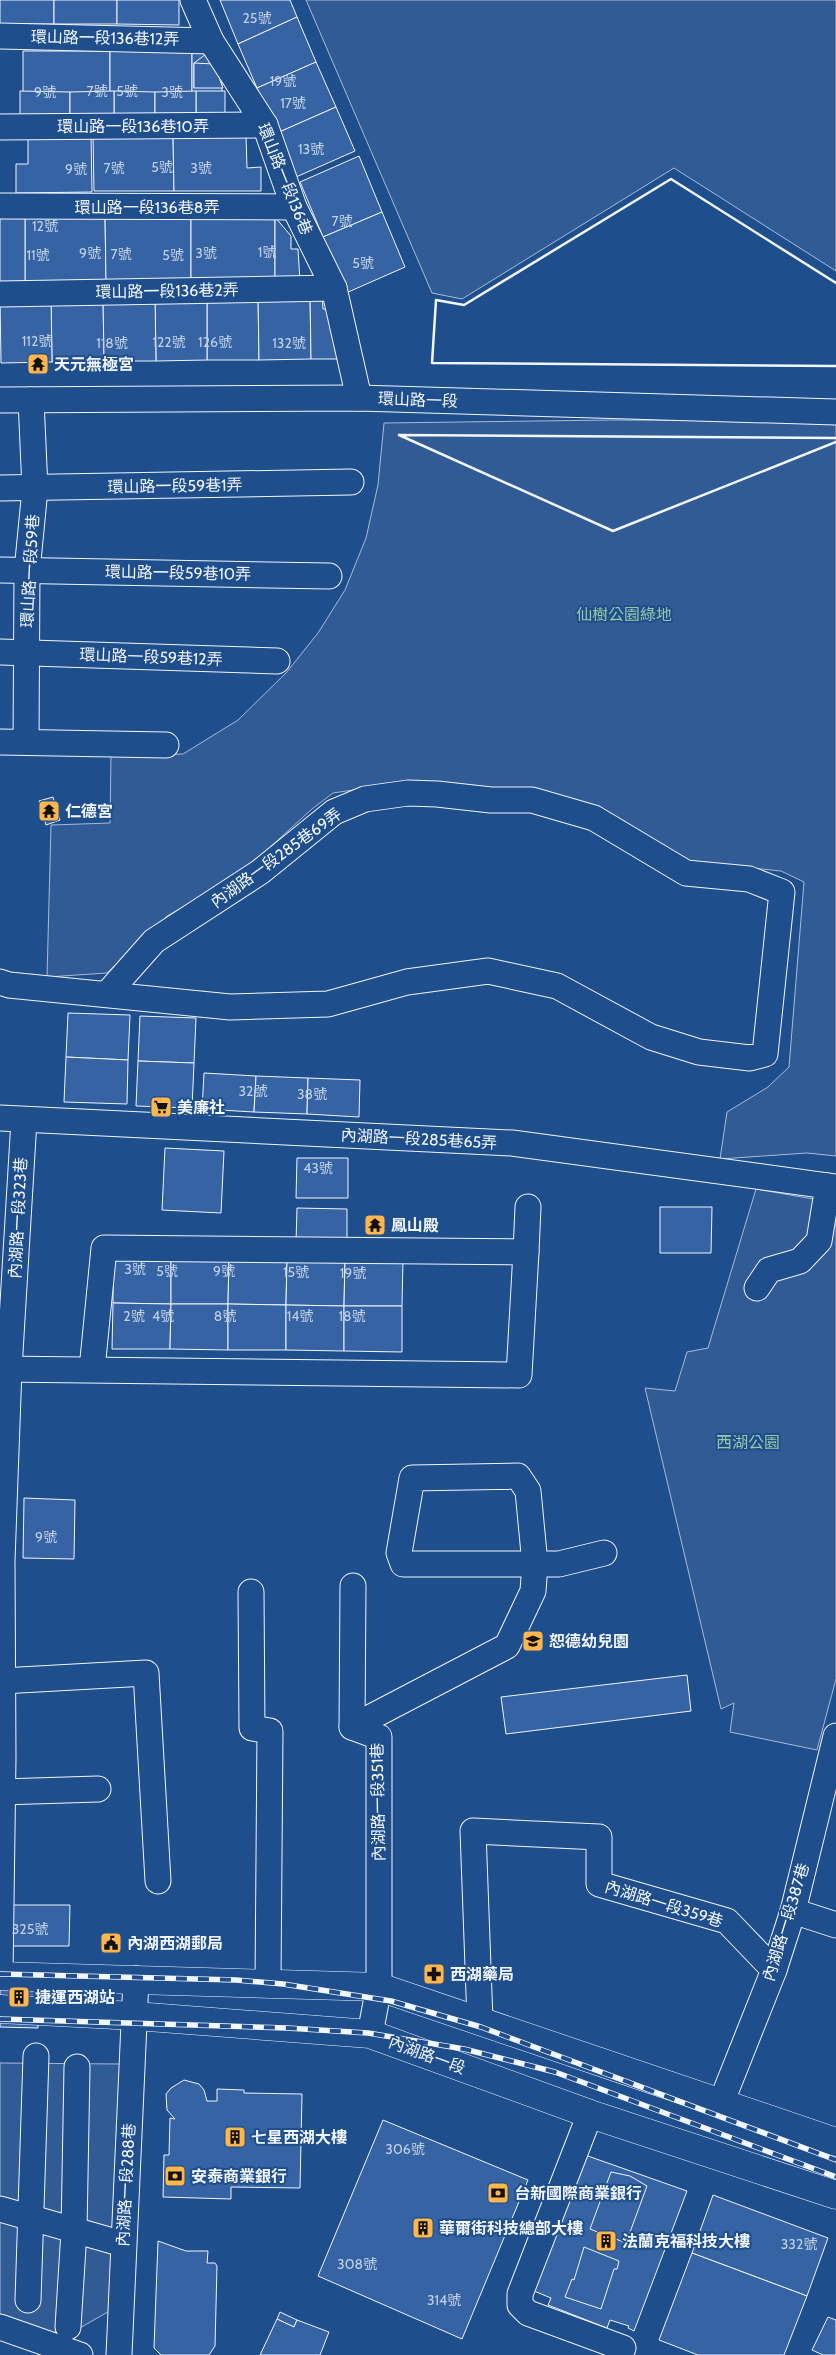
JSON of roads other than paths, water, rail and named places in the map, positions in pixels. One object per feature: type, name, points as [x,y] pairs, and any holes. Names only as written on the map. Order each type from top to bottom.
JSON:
[{"type":"main road","points":[[0,1976],[268,1982],[378,1987],[836,2142]]},
{"type":"main road","name":"內湖路一段","points":[[0,2009],[135,2016],[370,2034],[590,2114],[836,2196]]},
{"type":"street","name":"環山路一段136巷","points":[[193,0],[211,40],[265,125],[294,207],[334,288],[359,398]]},
{"type":"street","name":"環山路一段136巷12弄","points":[[0,36],[211,40]]},
{"type":"street","name":"環山路一段136巷10弄","points":[[0,126],[265,125]]},
{"type":"street","name":"環山路一段136巷8弄","points":[[0,206],[294,207]]},
{"type":"street","name":"環山路一段136巷2弄","points":[[0,294],[334,288]]},
{"type":"street","name":"環山路一段","points":[[0,400],[359,398],[836,412]]},
{"type":"street","name":"環山路一段59巷","points":[[26,742],[27,571],[35,489],[31,400]]},
{"type":"street","name":"環山路一段59巷1弄","points":[[0,488],[35,489],[351,482]]},
{"type":"street","name":"環山路一段59巷10弄","points":[[0,570],[329,576]]},
{"type":"street","name":"環山路一段59巷12弄","points":[[0,652],[277,661]]},
{"type":"street","points":[[0,742],[166,745]]},
{"type":"street","name":"內湖路一段285巷69弄","points":[[0,982],[107,994],[230,1007],[328,1004],[406,982],[488,971],[557,986],[651,1037],[699,1052],[750,1058],[765,1054],[782,892],[749,879],[686,873],[594,818],[532,800],[491,800],[408,793],[365,799],[334,812],[260,872],[184,924],[154,941],[107,994]]},
{"type":"street","name":"內湖路一段285巷65弄","points":[[12,1119],[512,1143],[832,1187]]},
{"type":"street","name":"內湖路一段323巷","points":[[0,1976],[2,1484],[12,1119]]},
{"type":"street","points":[[757,1288],[769,1270],[800,1261],[818,1241],[832,1187]]},
{"type":"street","points":[[4,1369],[519,1375],[528,1207]]},
{"type":"street","points":[[92,1369],[104,1248],[526,1252]]},
{"type":"street","points":[[352,1727],[508,1646],[533,1591],[535,1564],[528,1491],[518,1476],[412,1478],[399,1553],[403,1564],[535,1564],[559,1564],[604,1553]]},
{"type":"street","name":"內湖路一段351巷","points":[[353,1586],[352,1727],[379,1737],[378,1987],[370,2034]]},
{"type":"street","points":[[251,1592],[252,1728],[270,1731],[268,1982]]},
{"type":"street","points":[[2,1681],[146,1673],[158,1881]]},
{"type":"street","name":"內湖路一段387巷","points":[[721,2103],[774,1970],[793,1911],[836,1736]]},
{"type":"street","points":[[1,1792],[98,1789]]},
{"type":"street","name":"內湖路一段359巷","points":[[480,2021],[473,1831],[598,1837],[598,1884],[727,1921],[774,1970]]},
{"type":"street","points":[[793,1911],[836,1925]]},
{"type":"street","name":"內湖路一段288巷","points":[[119,2355],[136,1979]]},
{"type":"street","points":[[28,2300],[36,2056]]},
{"type":"street","points":[[68,2327],[74,2231],[77,2067]]},
{"type":"street","points":[[590,2114],[520,2294],[520,2305],[528,2313],[623,2348]]},
{"type":"street","points":[[0,2209],[124,2244]]},
{"type":"street","points":[[0,2327],[80,2355]]},
{"type":"railway","points":[[0,1974],[236,1980],[283,1984],[391,2001],[481,2027],[836,2160]]},
{"type":"railway","points":[[0,2019],[287,2028],[368,2033],[464,2049],[555,2072],[836,2177]]},
{"type":"place","name":"天元無極宮","points":[[38,364]]},
{"type":"place","name":"仁德宮","points":[[49,811]]},
{"type":"place","name":"美廉社","points":[[161,1107]]},
{"type":"place","name":"鳳山殿","points":[[375,1225]]},
{"type":"place","name":"恕德幼兒園","points":[[533,1641]]},
{"type":"place","name":"內湖西湖郵局","points":[[111,1943]]},
{"type":"place","name":"西湖藥局","points":[[434,1974]]},
{"type":"place","name":"捷運西湖站","points":[[19,1997]]},
{"type":"place","name":"七星西湖大樓","points":[[235,2137]]},
{"type":"place","name":"安泰商業銀行","points":[[175,2176]]},
{"type":"place","name":"台新國際商業銀行","points":[[498,2193]]},
{"type":"place","name":"華爾街科技總部大樓","points":[[423,2228]]},
{"type":"place","name":"法蘭克福科技大樓","points":[[606,2241]]},
{"type":"park label","name":"仙樹公園綠地","points":[[624,614]]},
{"type":"park label","name":"西湖公園","points":[[748,1442]]}]
